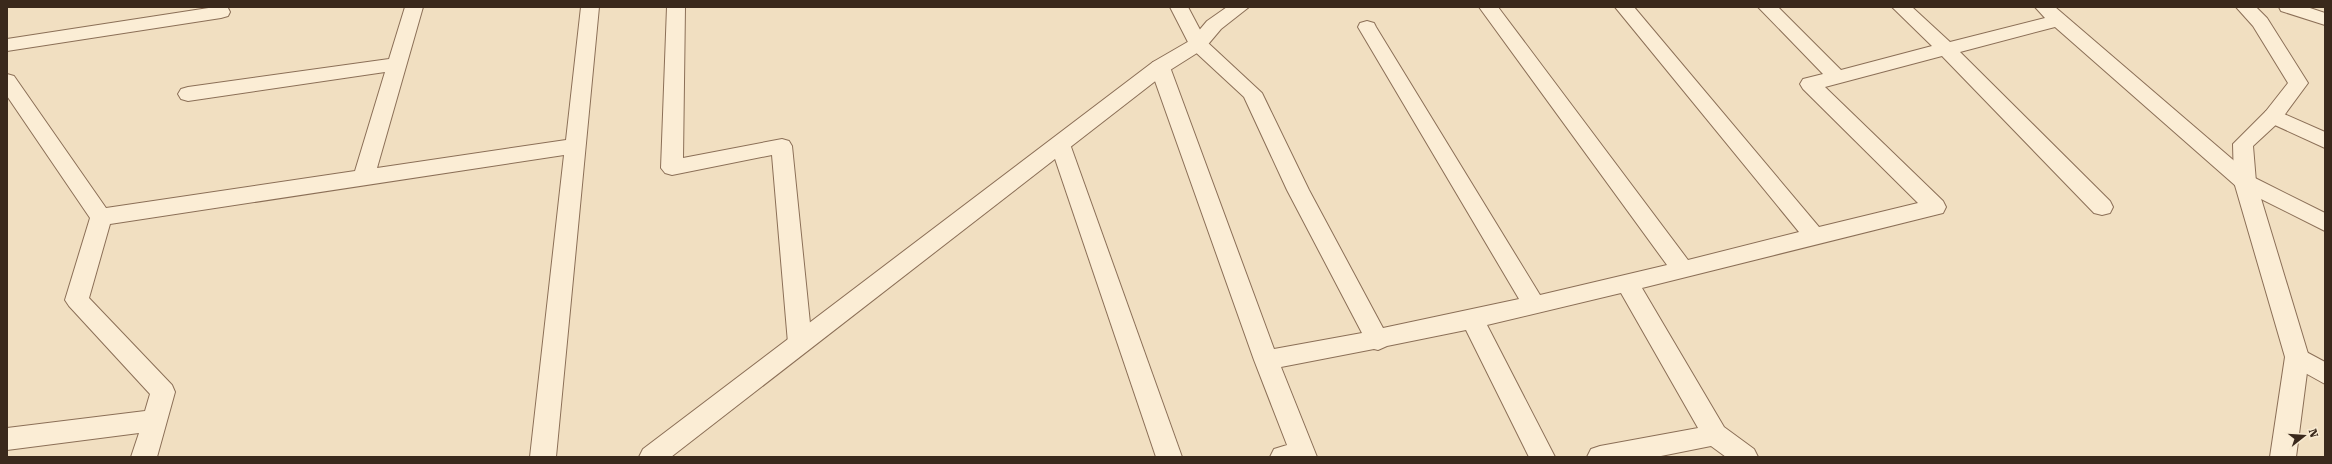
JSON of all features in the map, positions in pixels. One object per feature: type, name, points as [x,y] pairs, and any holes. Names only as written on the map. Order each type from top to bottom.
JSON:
[{"type":"street","points":[[364,177],[414,7]]},
{"type":"street","points":[[543,457],[590,7]]},
{"type":"street","points":[[676,7],[672,168],[782,146],[800,343]]},
{"type":"street","points":[[1179,7],[1198,44],[1252,93],[1298,190],[1378,340]]},
{"type":"street","points":[[652,457],[1160,67],[1198,44],[1214,25],[1240,7]]},
{"type":"street","points":[[1488,7],[1682,269]]},
{"type":"street","points":[[1624,7],[1814,236]]},
{"type":"street","points":[[1767,7],[1836,76]]},
{"type":"street","points":[[1901,7],[1945,48],[2102,207]]},
{"type":"street","points":[[2245,7],[2260,22],[2298,83],[2273,116],[2243,144],[2245,182],[2297,357],[2283,457]]},
{"type":"street","points":[[2288,7],[2325,19]]},
{"type":"street","points":[[7,45],[221,12]]},
{"type":"street","points":[[1266,360],[1378,340],[1472,319],[1627,283],[1935,207],[1810,84],[1945,48],[2051,14],[2245,182],[2325,223]]},
{"type":"street","points":[[1367,27],[1534,304]]},
{"type":"street","points":[[188,94],[397,64]]},
{"type":"street","points":[[1160,67],[1266,360],[1297,456]]},
{"type":"street","points":[[7,81],[101,217]]},
{"type":"street","points":[[2273,116],[2325,141]]},
{"type":"street","points":[[1060,144],[1169,457]]},
{"type":"street","points":[[101,217],[576,146]]},
{"type":"street","points":[[101,217],[77,300],[163,392],[144,457]]},
{"type":"street","points":[[1627,283],[1714,435],[1745,457]]},
{"type":"street","points":[[1472,319],[1542,457]]},
{"type":"street","points":[[2297,357],[2325,374]]},
{"type":"street","points":[[7,439],[155,420]]},
{"type":"street","points":[[1600,457],[1714,435]]}]
